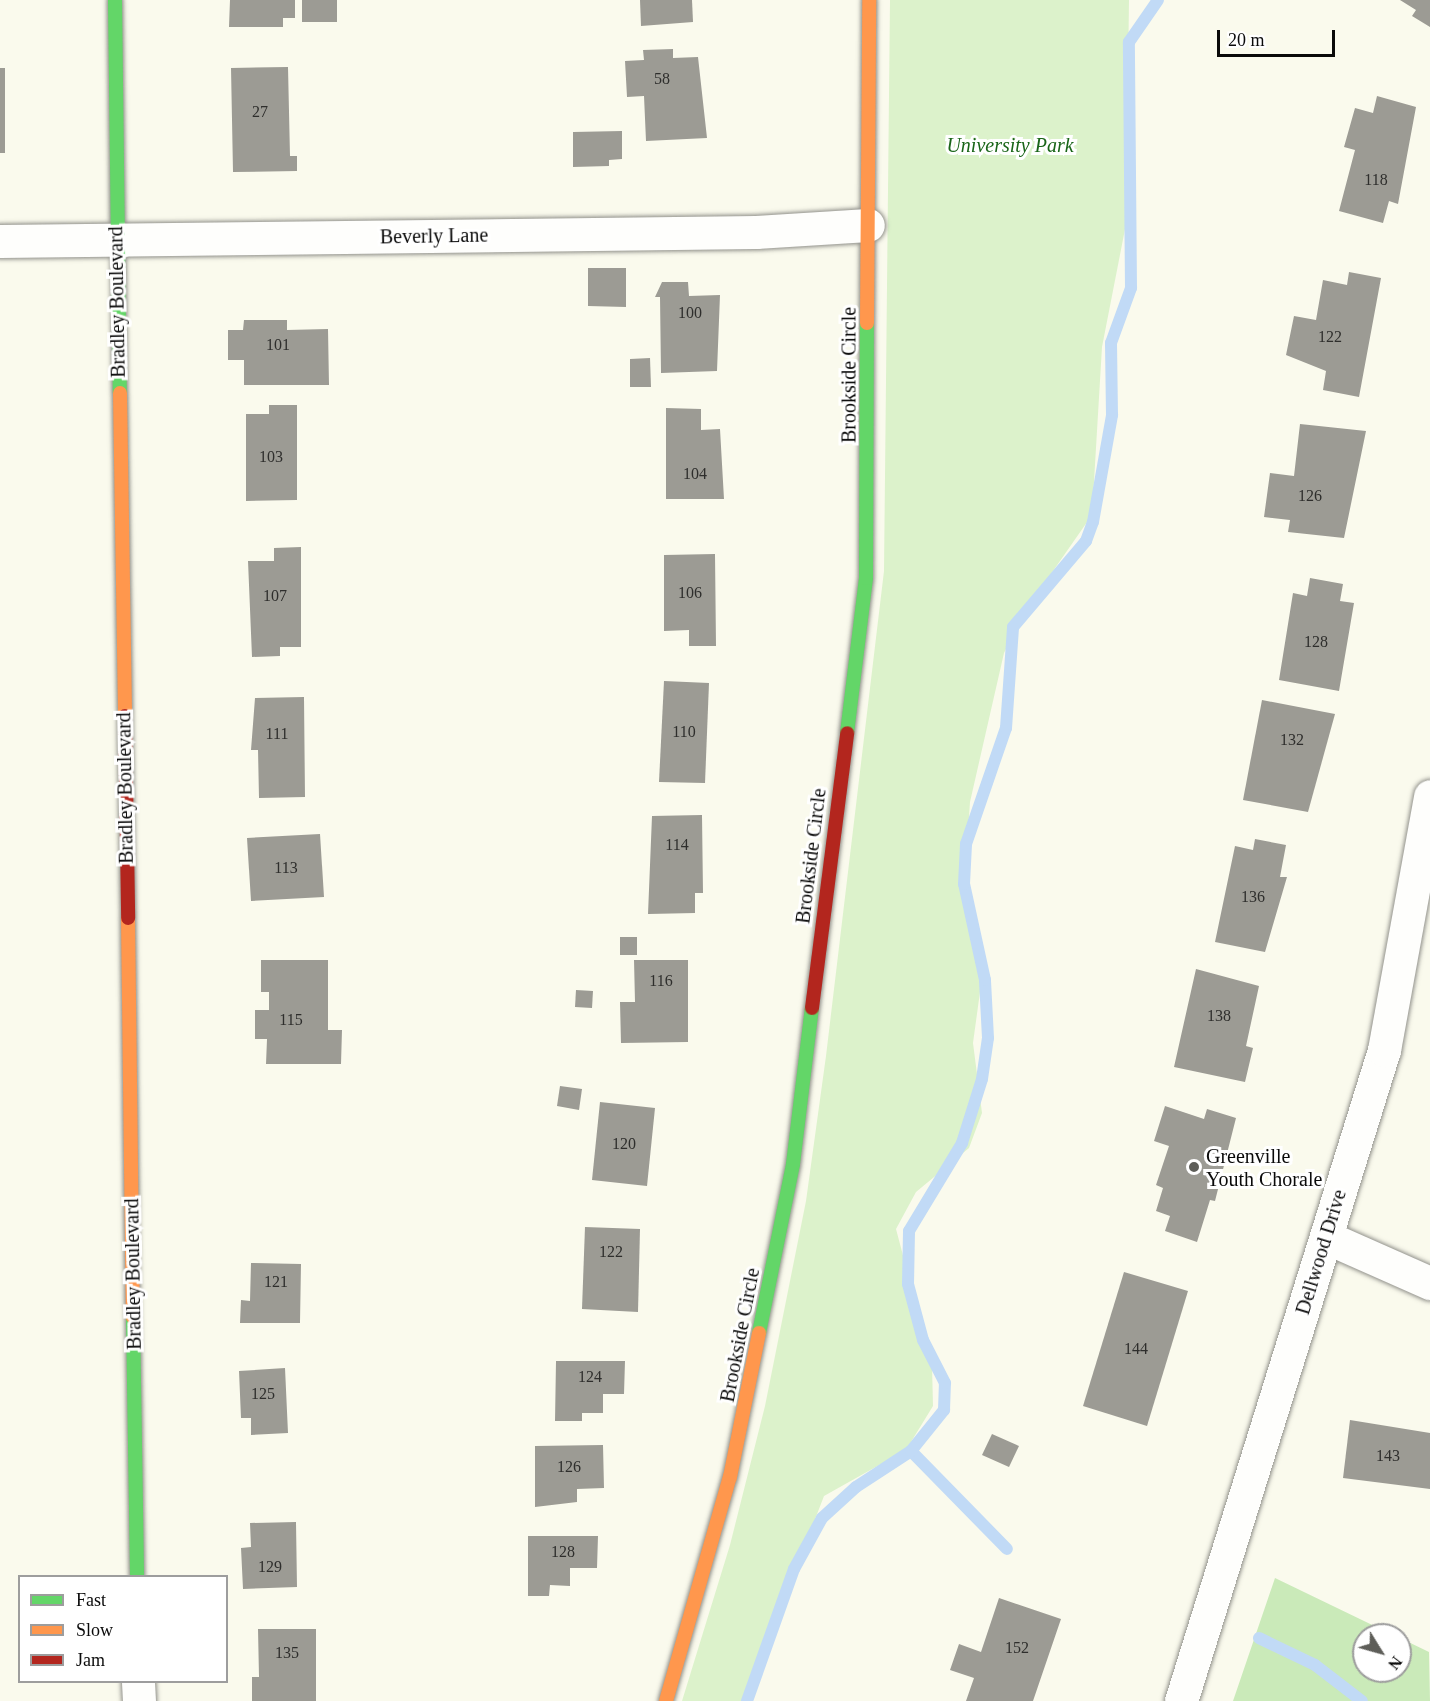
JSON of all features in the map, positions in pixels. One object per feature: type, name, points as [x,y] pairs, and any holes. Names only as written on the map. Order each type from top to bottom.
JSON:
[{"type":"street","name":"Bradley Boulevard","points":[[115,0],[116,241],[137,1575]]},
{"type":"street","name":"Brookside Circle","points":[[666,1701],[730,1477],[793,1164],[866,578],[869,0]]},
{"type":"street","name":"Beverly Lane","points":[[0,241],[745,232],[868,225]]},
{"type":"street","name":"Dellwood Drive","points":[[1181,1701],[1384,1050],[1430,796]]},
{"type":"street","points":[[1326,1237],[1430,1283]]},
{"type":"street","points":[[138,1683],[139,1701]]},
{"type":"green space","name":"University Park","points":[[890,0],[1129,0],[1126,224],[1102,347],[1092,515],[1023,614],[1004,653],[970,802],[966,861],[983,970],[973,1043],[982,1113],[969,1148],[916,1192],[896,1229],[932,1365],[933,1406],[906,1450],[824,1496],[745,1701],[682,1701],[730,1545],[765,1406],[806,1201],[826,1056],[884,571]]},
{"type":"green space","points":[[1275,1578],[1368,1623],[1352,1623],[1352,1683],[1412,1683],[1412,1644],[1429,1652],[1430,1701],[1233,1701]]},
{"type":"building","points":[[230,0],[295,0],[295,18],[283,18],[283,27],[229,27]]},
{"type":"building","points":[[302,0],[337,0],[337,22],[302,22]]},
{"type":"building","points":[[640,0],[692,0],[693,22],[641,26]]},
{"type":"building","points":[[1400,0],[1430,0],[1430,27],[1412,16],[1416,10]]},
{"type":"building","points":[[673,49],[673,58],[698,57],[707,138],[646,141],[644,96],[627,97],[625,61],[644,60],[643,50]]},
{"type":"building","points":[[288,67],[290,156],[297,156],[297,171],[233,172],[231,68]]},
{"type":"building","points":[[0,68],[5,68],[5,153],[0,153]]},
{"type":"building","points":[[1377,96],[1416,107],[1398,204],[1389,201],[1383,223],[1339,211],[1355,150],[1344,147],[1355,108],[1373,113]]},
{"type":"building","points":[[622,131],[622,159],[609,160],[609,166],[573,167],[573,132]]},
{"type":"building","points":[[588,268],[626,268],[626,307],[588,306]]},
{"type":"building","points":[[1349,272],[1381,278],[1359,397],[1323,390],[1326,371],[1286,355],[1294,316],[1316,320],[1323,280],[1347,285]]},
{"type":"building","points":[[662,282],[688,282],[689,296],[720,295],[717,371],[661,373],[660,297],[655,297]]},
{"type":"building","points":[[244,320],[287,320],[287,330],[328,329],[329,385],[244,385],[244,360],[228,360],[228,330],[243,330]]},
{"type":"building","points":[[650,358],[651,387],[630,387],[630,359]]},
{"type":"building","points":[[269,405],[297,405],[297,500],[246,501],[246,414],[269,414]]},
{"type":"building","points":[[666,408],[701,409],[701,430],[720,429],[724,499],[666,499]]},
{"type":"building","points":[[1300,424],[1366,431],[1344,538],[1288,532],[1290,520],[1264,517],[1270,473],[1294,476]]},
{"type":"building","points":[[301,547],[301,647],[280,647],[280,656],[252,657],[248,561],[274,561],[274,548]]},
{"type":"building","points":[[715,554],[716,646],[689,646],[689,630],[664,631],[664,555]]},
{"type":"building","points":[[1310,578],[1343,584],[1340,601],[1354,603],[1339,691],[1279,680],[1293,593],[1307,596]]},
{"type":"building","points":[[664,681],[709,683],[705,783],[659,782]]},
{"type":"building","points":[[304,697],[305,797],[259,798],[258,750],[251,750],[255,698]]},
{"type":"building","points":[[1262,700],[1335,714],[1308,812],[1243,800]]},
{"type":"building","points":[[702,815],[703,893],[695,893],[695,913],[648,914],[652,816]]},
{"type":"building","points":[[320,834],[324,897],[251,901],[247,838]]},
{"type":"building","points":[[1255,839],[1286,845],[1280,877],[1287,877],[1265,952],[1215,942],[1235,846],[1253,850]]},
{"type":"building","points":[[620,937],[637,937],[637,955],[620,955]]},
{"type":"building","points":[[261,960],[328,960],[328,1030],[342,1030],[341,1064],[266,1064],[267,1039],[255,1039],[255,1010],[269,1010],[269,992],[261,992]]},
{"type":"building","points":[[634,960],[688,960],[688,1042],[621,1043],[620,1002],[635,1002]]},
{"type":"building","points":[[1196,969],[1259,986],[1246,1046],[1253,1048],[1245,1082],[1174,1067]]},
{"type":"building","points":[[576,990],[593,991],[592,1008],[575,1007]]},
{"type":"building","points":[[560,1086],[582,1089],[579,1110],[557,1106]]},
{"type":"building","points":[[600,1102],[655,1108],[647,1186],[592,1180]]},
{"type":"building","name":"Greenville Youth Chorale","points":[[1165,1106],[1204,1119],[1207,1109],[1236,1118],[1215,1201],[1210,1200],[1197,1242],[1165,1231],[1170,1216],[1156,1211],[1163,1188],[1156,1185],[1169,1146],[1154,1141]]},
{"type":"building","points":[[585,1227],[640,1229],[638,1312],[582,1309]]},
{"type":"building","points":[[251,1263],[301,1264],[300,1323],[240,1323],[241,1300],[250,1301]]},
{"type":"building","points":[[1124,1272],[1188,1291],[1147,1426],[1083,1406]]},
{"type":"building","points":[[556,1361],[625,1361],[624,1394],[603,1394],[603,1413],[582,1413],[582,1421],[555,1421]]},
{"type":"building","points":[[285,1368],[288,1433],[251,1435],[251,1418],[241,1418],[239,1371]]},
{"type":"building","points":[[1350,1420],[1430,1433],[1430,1489],[1343,1478]]},
{"type":"building","points":[[992,1434],[1019,1446],[1009,1467],[982,1455]]},
{"type":"building","points":[[603,1445],[604,1488],[577,1489],[577,1502],[535,1507],[535,1446]]},
{"type":"building","points":[[296,1522],[297,1587],[243,1589],[241,1548],[251,1547],[250,1523]]},
{"type":"building","points":[[528,1536],[598,1536],[597,1568],[570,1568],[570,1586],[550,1585],[549,1596],[528,1596]]},
{"type":"building","points":[[999,1598],[1061,1619],[1033,1701],[966,1701],[974,1678],[950,1670],[959,1644],[981,1652]]},
{"type":"building","points":[[258,1629],[316,1629],[316,1701],[252,1701],[252,1677],[259,1677]]},
{"type":"waterway","points":[[747,1701],[794,1569],[822,1518],[856,1487],[911,1451],[944,1410],[945,1383],[923,1340],[908,1284],[909,1231],[962,1143],[982,1079],[988,1038],[985,980],[964,884],[966,844],[1006,728],[1013,627],[1086,541],[1093,522],[1112,415],[1111,343],[1131,288],[1129,42],[1158,0]]},
{"type":"waterway","points":[[911,1451],[1007,1549]]},
{"type":"waterway","points":[[1259,1638],[1315,1665],[1362,1701]]},
{"type":"traffic: fast","points":[[115,0],[120,393]]},
{"type":"traffic: fast","points":[[847,733],[866,578],[867,323]]},
{"type":"traffic: fast","points":[[759,1333],[793,1164],[812,1008]]},
{"type":"traffic: fast","points":[[133,1317],[137,1575]]},
{"type":"traffic: slow","points":[[867,323],[869,0]]},
{"type":"traffic: slow","points":[[120,393],[125,716]]},
{"type":"traffic: slow","points":[[128,918],[133,1317]]},
{"type":"traffic: slow","points":[[666,1701],[730,1477],[759,1333]]},
{"type":"traffic: jam","points":[[125,716],[128,918]]},
{"type":"traffic: jam","points":[[812,1008],[847,733]]},
{"type":"place","name":"Greenville Youth Chorale","points":[[1194,1167]]}]
